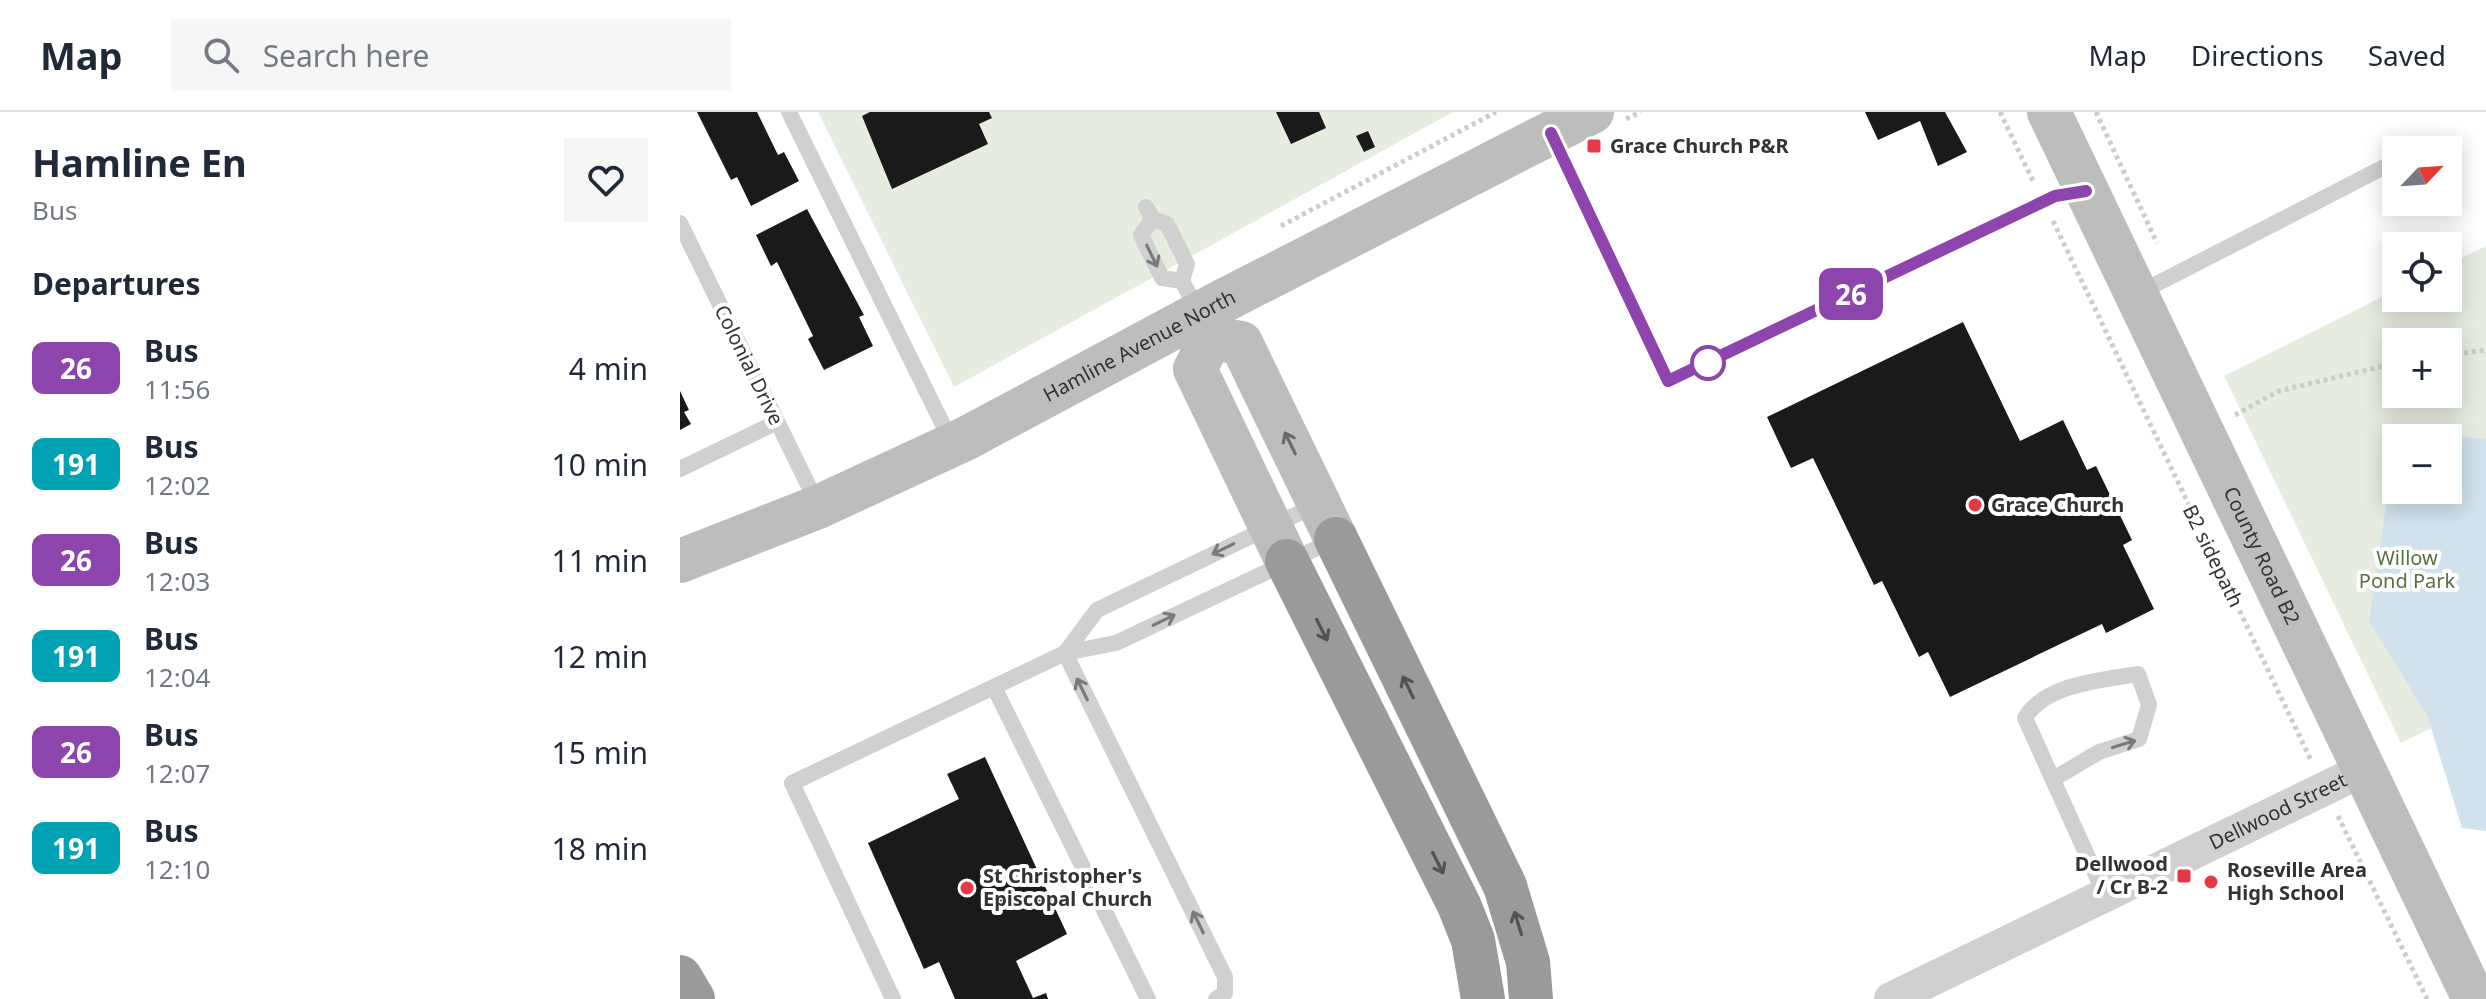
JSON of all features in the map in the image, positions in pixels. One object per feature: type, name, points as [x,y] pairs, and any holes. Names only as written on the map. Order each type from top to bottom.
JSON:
[{"type":"highway","points":[[1328,521],[1505,886],[1528,962],[1531,999]]},
{"type":"highway","points":[[1279,543],[1459,905],[1473,940],[1483,999]]},
{"type":"highway","points":[[680,979],[691,999]]},
{"type":"street","name":"Hamline Avenue North","points":[[680,561],[818,507],[953,444],[1197,311],[1592,112]]},
{"type":"street","name":"County Road B2","points":[[2049,112],[2135,294],[2344,780],[2474,999]]},
{"type":"street","points":[[1197,311],[1241,343],[1328,521]]},
{"type":"street","points":[[1197,311],[1195,369],[1279,543]]},
{"type":"street","name":"Dellwood Street","points":[[1891,999],[2344,780]]},
{"type":"lane","points":[[789,112],[953,444]]},
{"type":"lane","points":[[1551,133],[1668,381],[2043,202],[2086,191]]},
{"type":"lane","points":[[2135,294],[2382,168]]},
{"type":"lane","points":[[1149,213],[1167,224],[1187,264],[1197,311],[1162,278],[1141,235],[1149,213]]},
{"type":"lane","name":"Colonial Drive","points":[[680,223],[818,507]]},
{"type":"lane","points":[[680,469],[777,422]]},
{"type":"lane","points":[[1065,653],[1097,610],[1279,543],[1328,521]]},
{"type":"lane","points":[[893,999],[792,783],[1065,653],[1116,643],[1279,543],[1328,521]]},
{"type":"lane","points":[[1065,653],[1225,977],[1220,996]]},
{"type":"lane","points":[[2055,778],[2099,752],[2139,739],[2149,705],[2138,674],[2075,686],[2032,707],[2025,718],[2055,778],[2105,895]]},
{"type":"lane","points":[[994,687],[1148,999]]},
{"type":"path","name":"B2 sidepath","points":[[2000,112],[2043,202],[2344,780],[2427,999]]},
{"type":"path","points":[[2462,353],[2486,350]]},
{"type":"path","points":[[2227,419],[2279,391],[2382,366]]},
{"type":"green space","points":[[818,112],[1453,112],[954,387]]},
{"type":"green space","name":"Willow Pond Park","points":[[2486,246],[2486,701],[2401,743],[2224,376],[2382,297],[2382,312],[2462,312],[2462,258]]},
{"type":"water","points":[[2462,436],[2486,439],[2486,831],[2462,828],[2427,715],[2369,621],[2386,504],[2462,504]]},
{"type":"building","points":[[697,112],[757,112],[778,155],[784,152],[799,181],[751,206],[737,177],[731,180]]},
{"type":"building","points":[[870,112],[989,112],[992,118],[979,124],[988,144],[892,189],[862,116]]},
{"type":"building","points":[[1276,112],[1319,112],[1326,128],[1291,144]]},
{"type":"building","points":[[1865,112],[1945,112],[1967,152],[1938,166],[1920,121],[1878,140]]},
{"type":"building","points":[[1368,131],[1375,147],[1364,152],[1356,136]]},
{"type":"building","points":[[807,209],[864,315],[859,317],[873,346],[824,370],[808,339],[813,336],[777,262],[771,266],[756,235]]},
{"type":"building","name":"Grace Church","points":[[1963,322],[2020,441],[2063,420],[2087,470],[2096,466],[2132,540],[2123,545],[2154,609],[2106,633],[2102,624],[1950,697],[1928,652],[1919,657],[1882,581],[1874,585],[1813,458],[1791,468],[1767,417]]},
{"type":"building","points":[[680,391],[689,410],[684,412],[691,424],[680,430]]},
{"type":"building","name":"St Christopher's Episcopal Church","points":[[985,757],[1067,934],[1016,961],[1033,998],[1046,993],[1048,999],[955,999],[939,962],[924,969],[868,843],[959,799],[947,774]]},
{"type":"bus line","name":"26","points":[[1551,133],[1668,381],[2055,196],[2086,191]]},
{"type":"place","name":"Grace Church P&R","points":[[1594,146]]},
{"type":"place","name":"Grace Church","points":[[1975,505]]},
{"type":"place","name":"Dellwood / Cr B-2","points":[[2184,876]]},
{"type":"place","name":"Roseville Area High School","points":[[2211,882]]},
{"type":"place","name":"St Christopher's Episcopal Church","points":[[967,888]]}]
